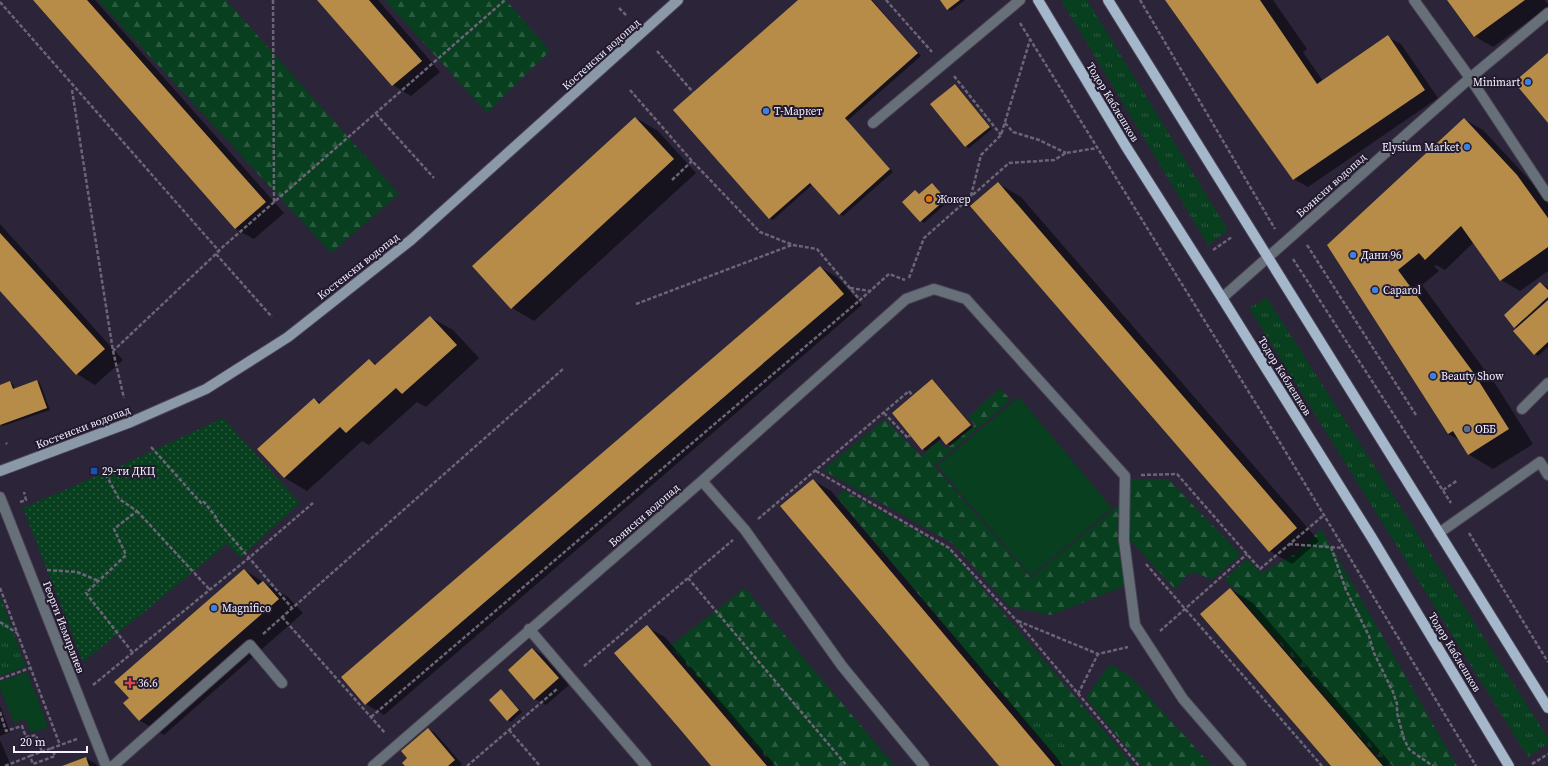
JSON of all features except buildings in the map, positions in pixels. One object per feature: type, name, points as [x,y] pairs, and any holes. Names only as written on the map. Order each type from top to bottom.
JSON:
[{"type":"main road","name":"Тодор Каблешков","points":[[1038,0],[1125,145],[1372,538],[1509,766]]},
{"type":"main road","points":[[1108,0],[1548,708]]},
{"type":"street","name":"Костенски водопад","points":[[0,471],[131,422],[206,389],[288,337],[411,240],[678,0]]},
{"type":"street","points":[[873,123],[1020,0]]},
{"type":"street","points":[[1414,0],[1470,78],[1548,196]]},
{"type":"street","name":"Боянски водопад","points":[[1222,298],[1470,78],[1548,13]]},
{"type":"street","name":"Боянски водопад","points":[[373,766],[702,481],[906,298],[934,288],[966,299],[1125,476]]},
{"type":"street","points":[[1522,409],[1548,383]]},
{"type":"street","points":[[1439,533],[1540,462],[1548,475]]},
{"type":"street","points":[[1125,476],[1125,548],[1135,625],[1183,699],[1241,766]]},
{"type":"street","points":[[702,481],[745,530],[842,666],[924,766]]},
{"type":"street","name":"Георги Измирлиев","points":[[0,497],[106,766]]},
{"type":"street","points":[[530,629],[646,766]]},
{"type":"street","points":[[113,766],[250,645],[282,683]]},
{"type":"path","points":[[273,0],[274,203]]},
{"type":"path","points":[[113,351],[219,251],[506,0]]},
{"type":"path","points":[[886,0],[944,64],[1001,135]]},
{"type":"path","points":[[1140,0],[1268,218]]},
{"type":"path","points":[[0,2],[219,251]]},
{"type":"path","points":[[619,8],[626,16]]},
{"type":"path","points":[[1018,21],[1324,515],[1476,766]]},
{"type":"path","points":[[971,196],[981,155],[1001,135],[1030,40]]},
{"type":"path","points":[[657,51],[693,92]]},
{"type":"path","points":[[72,90],[113,351],[124,398]]},
{"type":"path","points":[[630,90],[692,162],[760,232],[793,245],[817,249],[860,300]]},
{"type":"path","points":[[376,114],[434,178]]},
{"type":"path","points":[[1005,123],[1012,132],[1039,140],[1066,153]]},
{"type":"path","points":[[909,281],[924,238],[1009,163],[1054,160],[1066,153],[1097,148]]},
{"type":"path","points":[[672,180],[692,162]]},
{"type":"path","points":[[1298,231],[1416,415]]},
{"type":"path","points":[[1212,251],[1232,237]]},
{"type":"path","points":[[636,304],[793,245]]},
{"type":"path","points":[[216,254],[272,318]]},
{"type":"path","points":[[1294,260],[1454,508]]},
{"type":"path","points":[[1177,276],[1182,272]]},
{"type":"path","points":[[371,717],[860,300],[888,274]]},
{"type":"path","points":[[850,288],[870,291]]},
{"type":"path","points":[[250,645],[563,369]]},
{"type":"path","points":[[467,766],[909,391],[912,395]]},
{"type":"path","points":[[884,412],[908,438],[910,435]]},
{"type":"path","points":[[152,447],[202,504],[204,502],[216,517],[214,518],[250,557],[292,608]]},
{"type":"path","points":[[103,469],[120,499],[137,511],[210,590]]},
{"type":"path","points":[[815,470],[949,548],[1018,621],[1139,766]]},
{"type":"path","points":[[1125,476],[1177,474],[1260,569],[1324,515]]},
{"type":"path","points":[[1443,490],[1458,480]]},
{"type":"path","points":[[24,492],[26,500]]},
{"type":"path","points":[[78,696],[210,590],[313,503]]},
{"type":"path","points":[[133,653],[86,593],[126,555],[114,529],[137,511]]},
{"type":"path","points":[[1466,528],[1548,662]]},
{"type":"path","points":[[1289,544],[1344,548]]},
{"type":"path","points":[[1331,547],[1346,590],[1369,636],[1374,652],[1393,692],[1404,738],[1409,749],[1432,766]]},
{"type":"path","points":[[1018,621],[1098,654],[1146,642],[1247,554]]},
{"type":"path","points":[[1144,562],[1322,766]]},
{"type":"path","points":[[55,570],[77,572],[99,581]]},
{"type":"path","points":[[688,578],[847,766]]},
{"type":"path","points":[[0,588],[60,745]]},
{"type":"path","points":[[282,617],[386,734]]},
{"type":"path","points":[[0,622],[17,633]]},
{"type":"path","points":[[1078,694],[1098,654]]},
{"type":"path","points":[[0,679],[30,668]]},
{"type":"path","points":[[0,712],[6,731],[22,726],[26,737],[36,735],[42,752]]},
{"type":"path","points":[[509,730],[540,766]]},
{"type":"path","points":[[5,766],[92,733]]},
{"type":"path","points":[[30,756],[33,764],[40,762],[55,756],[52,748]]},
{"type":"path","points":[[1532,764],[1548,754]]},
{"type":"green space","points":[[98,0],[226,0],[399,194],[331,253]]},
{"type":"green space","points":[[385,0],[506,0],[550,51],[487,113]]},
{"type":"green space","points":[[1061,0],[1087,0],[1228,230],[1208,245]]},
{"type":"green space","points":[[1267,298],[1548,738],[1548,743],[1528,757],[1249,308]]},
{"type":"green space","points":[[1000,388],[1011,400],[934,466],[1031,578],[1120,504],[1119,549],[1125,586],[1051,615],[1010,607],[952,543],[823,470],[885,419],[921,456],[938,441],[946,449],[975,425],[968,417]]},
{"type":"green space","points":[[1019,397],[1112,508],[1031,576],[937,466]]},
{"type":"green space","points":[[223,418],[300,503],[240,558],[227,544],[83,662],[23,508],[120,466]]},
{"type":"green space","points":[[1130,479],[1168,479],[1241,555],[1211,580],[1198,573],[1188,574],[1175,589],[1128,538]]},
{"type":"green space","points":[[843,490],[949,549],[1134,766],[1062,766],[1053,754],[1065,744],[1064,733],[1043,715],[1028,725],[837,497]]},
{"type":"green space","points":[[1321,529],[1457,766],[1385,766],[1225,579],[1247,559],[1261,573],[1298,552]]},
{"type":"green space","points":[[745,588],[895,766],[773,766],[670,646]]},
{"type":"green space","points":[[0,596],[26,667],[0,676]]},
{"type":"green space","points":[[1110,664],[1131,677],[1212,766],[1142,766],[1086,698]]},
{"type":"green space","points":[[27,672],[48,727],[31,733],[25,719],[14,723],[0,688],[0,681]]},
{"type":"green space","points":[[1043,715],[1064,733],[1065,744],[1053,754],[1028,725]]},
{"type":"place","name":"Minimart","points":[[1528,82]]},
{"type":"place","name":"Т-Маркет","points":[[766,111]]},
{"type":"place","name":"Elysium Market","points":[[1467,147]]},
{"type":"place","name":"Жокер","points":[[929,199]]},
{"type":"place","name":"Дани 96","points":[[1353,255]]},
{"type":"place","name":"Caparol","points":[[1375,290]]},
{"type":"place","name":"Beauty Show","points":[[1433,376]]},
{"type":"place","name":"ОББ","points":[[1467,429]]},
{"type":"place","name":"29-ти ДКЦ","points":[[94,471]]},
{"type":"place","name":"Magnifico","points":[[214,608]]},
{"type":"place","name":"36.6","points":[[130,683]]}]
